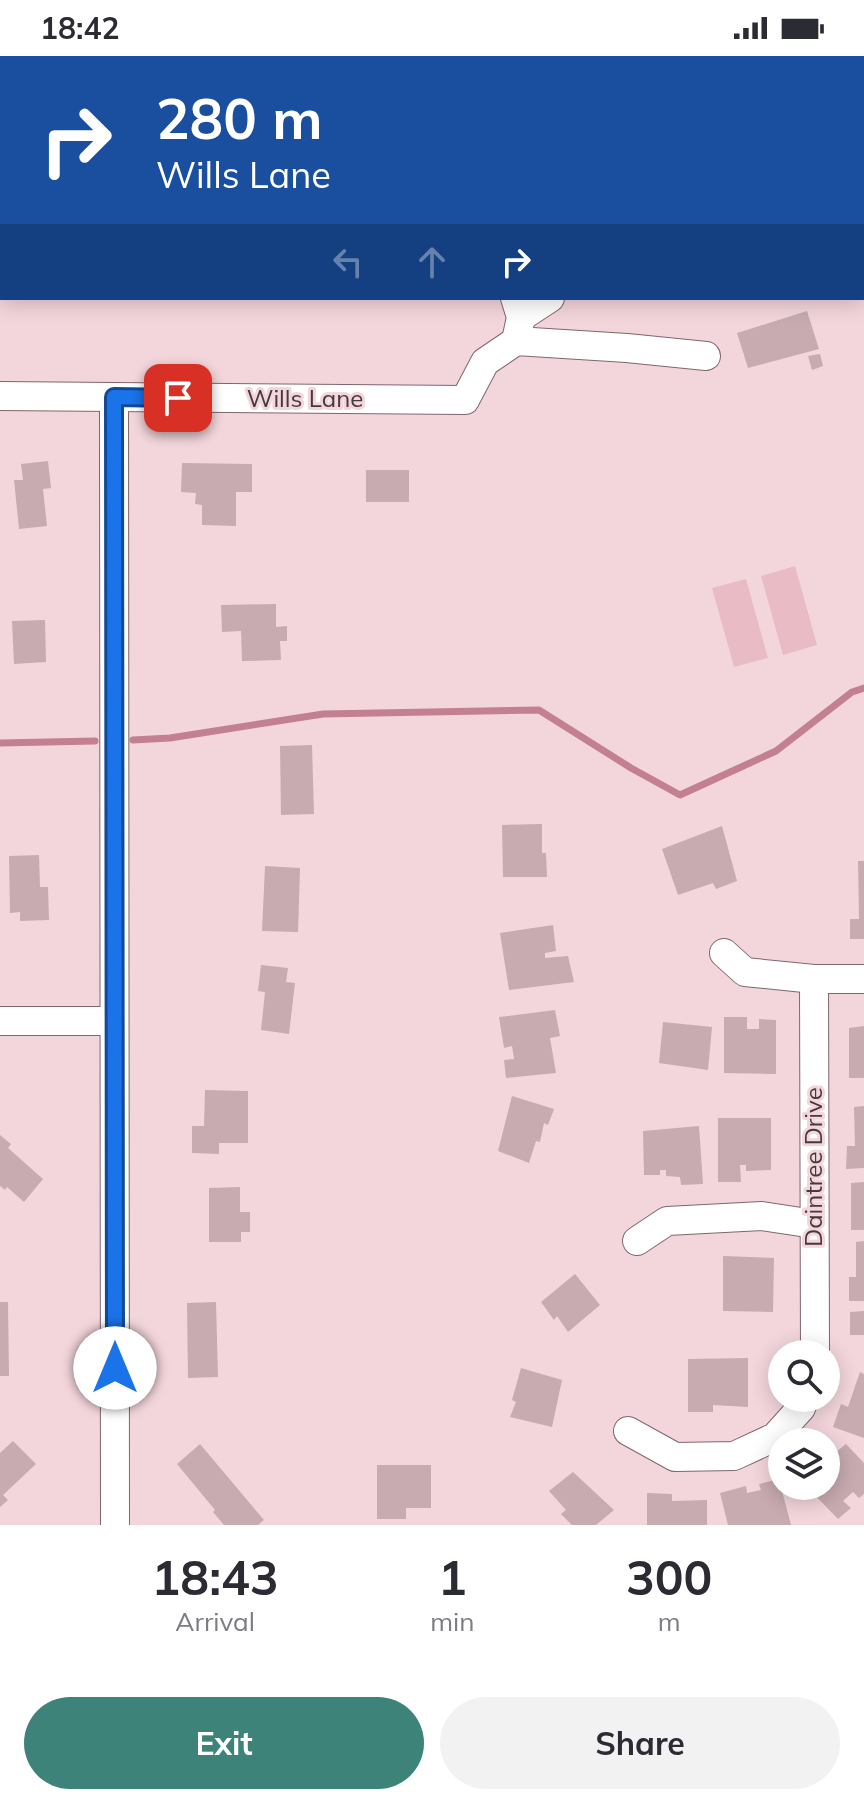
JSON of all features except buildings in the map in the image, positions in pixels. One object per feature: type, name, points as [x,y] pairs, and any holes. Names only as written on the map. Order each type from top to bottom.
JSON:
[{"type":"street","points":[[517,319],[547,300]]},
{"type":"street","points":[[517,319],[627,348],[706,356]]},
{"type":"street","name":"Wills Lane","points":[[0,396],[465,400],[485,362],[517,319]]},
{"type":"street","points":[[114,397],[115,1525]]},
{"type":"street","points":[[724,953],[745,972],[814,979],[864,979]]},
{"type":"street","name":"Daintree Drive","points":[[814,979],[815,1340]]},
{"type":"street","points":[[0,1021],[114,1021]]},
{"type":"street","points":[[637,1241],[667,1221],[762,1216],[814,1224]]},
{"type":"street","points":[[628,1431],[675,1457],[734,1456],[775,1437],[797,1412]]},
{"type":"shaded area","points":[[795,566],[817,645],[783,655],[761,576]]},
{"type":"shaded area","points":[[746,579],[768,658],[734,667],[712,588]]},
{"type":"waterway","points":[[133,740],[170,738],[323,714],[539,710],[680,795],[776,751],[852,692],[864,688]]},
{"type":"waterway","points":[[0,743],[95,741]]},
{"type":"route","points":[[115,1368],[114,397],[178,398]]}]
